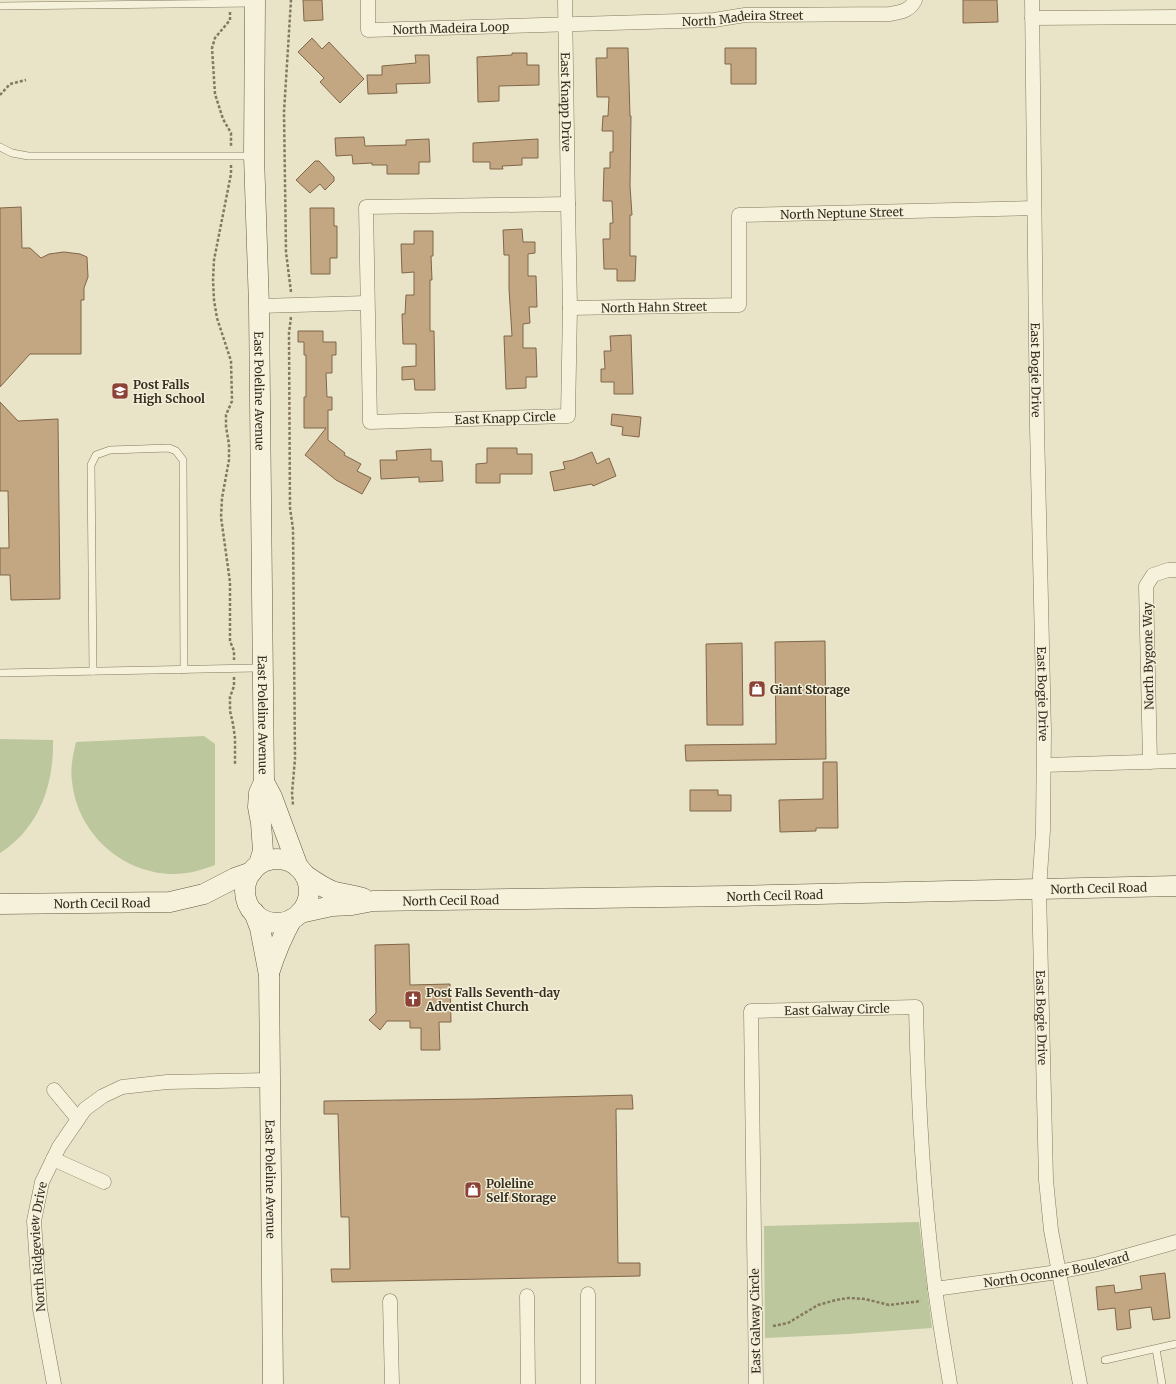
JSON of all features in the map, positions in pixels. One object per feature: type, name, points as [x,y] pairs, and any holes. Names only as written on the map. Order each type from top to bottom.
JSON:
[{"type":"main road","name":"East Poleline Avenue","points":[[255,2],[254,156],[259,306],[264,782],[260,793],[258,807],[261,822],[263,851],[256,868]]},
{"type":"main road","name":"East Poleline Avenue","points":[[264,782],[272,796],[302,871]]},
{"type":"main road","points":[[280,859],[290,862],[302,871],[308,884],[309,894],[306,904],[296,916],[283,922],[272,922],[262,919],[251,907],[246,892],[247,882],[256,868],[269,860],[280,859]]},
{"type":"main road","name":"North Cecil Road","points":[[0,904],[156,903],[178,901],[204,894],[256,868]]},
{"type":"main road","name":"North Cecil Road","points":[[302,871],[321,886],[333,891],[350,894],[373,901]]},
{"type":"main road","name":"North Cecil Road","points":[[296,916],[332,906],[352,905],[373,901],[1039,890],[1176,886]]},
{"type":"main road","name":"North Cecil Road","points":[[204,894],[224,896],[251,907]]},
{"type":"main road","name":"East Poleline Avenue","points":[[251,907],[260,928],[269,975],[273,1384]]},
{"type":"main road","name":"East Poleline Avenue","points":[[269,975],[283,934],[296,916]]},
{"type":"street","name":"North Madeira Loop","points":[[368,0],[368,30],[565,24]]},
{"type":"street","name":"East Knapp Drive","points":[[565,0],[568,204]]},
{"type":"street","name":"North Madeira Street","points":[[565,24],[714,20],[745,15],[890,14],[904,12],[913,4],[915,0]]},
{"type":"street","name":"East Bogie Drive","points":[[1032,0],[1037,446],[1044,765],[1043,830],[1039,890],[1046,1180],[1051,1230],[1080,1384]]},
{"type":"street","points":[[1032,18],[1176,17]]},
{"type":"street","name":"East Knapp Circle","points":[[568,204],[570,308],[568,416],[370,422],[366,207],[568,204]]},
{"type":"street","name":"North Neptune Street","points":[[739,305],[739,214],[1034,208]]},
{"type":"street","points":[[259,306],[367,303]]},
{"type":"street","name":"North Hahn Street","points":[[570,308],[739,305]]},
{"type":"street","name":"North Bygone Way","points":[[1150,762],[1146,586],[1153,575],[1168,570],[1176,570]]},
{"type":"street","points":[[1044,765],[1176,761]]},
{"type":"street","name":"East Galway Circle","points":[[756,1384],[751,1011],[916,1007],[917,1069],[926,1208],[935,1289],[950,1384]]},
{"type":"street","name":"North Ridgeview Drive","points":[[54,1384],[40,1309],[34,1221],[42,1182],[59,1147],[85,1109],[103,1096],[122,1087],[167,1082],[271,1080]]},
{"type":"street","points":[[54,1090],[78,1119]]},
{"type":"street","points":[[53,1159],[104,1182]]},
{"type":"street","name":"North Oconner Boulevard","points":[[935,1289],[1058,1272],[1098,1264],[1176,1242]]},
{"type":"street","points":[[588,1294],[588,1384]]},
{"type":"street","points":[[527,1296],[528,1384]]},
{"type":"street","points":[[390,1301],[392,1384]]},
{"type":"lane","points":[[0,6],[230,4],[255,2]]},
{"type":"lane","points":[[0,147],[12,153],[28,156],[254,156]]},
{"type":"lane","points":[[93,671],[91,465],[96,455],[110,450],[168,448],[176,451],[183,460],[184,670]]},
{"type":"lane","points":[[0,673],[262,668]]},
{"type":"lane","points":[[1105,1360],[1176,1344]]},
{"type":"lane","points":[[1156,1349],[1162,1384]]},
{"type":"path","points":[[290,284],[286,252],[284,112],[291,0]]},
{"type":"path","points":[[230,4],[230,20],[215,38],[212,48],[215,94],[223,119],[231,133],[231,174],[214,260],[213,280],[217,318],[232,361],[232,401],[226,415],[229,460],[222,498],[221,517],[230,582],[230,640],[234,651],[234,686],[230,697],[230,711],[235,738],[235,764]]},
{"type":"path","points":[[0,95],[10,84],[26,80]]},
{"type":"path","points":[[291,321],[289,333],[290,508],[293,528],[295,759],[292,793],[294,807]]},
{"type":"path","points":[[773,1326],[788,1323],[818,1306],[842,1299],[865,1299],[889,1305],[921,1301]]},
{"type":"green space","points":[[204,736],[215,744],[215,865],[184,873],[174,874],[155,872],[137,867],[120,858],[105,847],[93,833],[83,817],[76,800],[71,771],[76,742]]},
{"type":"green space","points":[[0,739],[53,740],[53,757],[51,773],[42,804],[25,831],[14,843],[0,853]]},
{"type":"green space","points":[[919,1222],[932,1328],[765,1338],[764,1226]]},
{"type":"building","points":[[303,0],[322,0],[323,20],[304,21]]},
{"type":"building","points":[[963,0],[997,0],[998,22],[963,23]]},
{"type":"building","points":[[312,38],[322,49],[329,42],[364,79],[340,103],[320,82],[324,78],[298,52]]},
{"type":"building","points":[[607,48],[628,48],[631,116],[630,186],[632,215],[630,215],[630,256],[636,256],[635,281],[617,281],[617,269],[604,269],[603,239],[610,239],[610,223],[613,223],[612,201],[603,201],[604,168],[610,168],[610,152],[613,152],[613,131],[602,131],[603,116],[608,116],[609,97],[597,97],[596,58],[607,58]]},
{"type":"building","points":[[725,48],[756,48],[756,84],[731,84],[731,64],[725,64]]},
{"type":"building","points":[[512,53],[527,53],[527,65],[539,65],[539,85],[499,86],[499,101],[478,102],[477,57],[512,55]]},
{"type":"building","points":[[415,55],[429,55],[430,83],[396,84],[397,93],[368,94],[367,75],[382,75],[382,66],[416,63]]},
{"type":"building","points":[[364,137],[365,146],[406,145],[406,140],[429,139],[430,162],[419,162],[419,174],[387,174],[387,165],[372,165],[372,163],[353,164],[352,155],[336,156],[335,138]]},
{"type":"building","points":[[538,139],[538,158],[522,158],[522,165],[502,166],[503,169],[490,169],[490,162],[473,162],[473,143]]},
{"type":"building","points":[[315,161],[319,161],[334,177],[334,181],[325,190],[320,184],[310,193],[296,180]]},
{"type":"building","points":[[21,207],[22,248],[30,248],[41,258],[49,254],[64,252],[80,254],[87,257],[88,277],[84,288],[84,300],[81,300],[81,354],[30,354],[0,387],[0,208]]},
{"type":"building","points":[[310,208],[334,208],[334,226],[337,226],[337,258],[330,258],[330,274],[311,274]]},
{"type":"building","points":[[522,229],[523,242],[535,242],[535,253],[528,254],[528,276],[536,276],[537,307],[529,307],[530,323],[523,324],[523,348],[536,348],[537,377],[526,377],[526,388],[506,389],[504,336],[512,336],[509,289],[509,255],[504,255],[503,230]]},
{"type":"building","points":[[414,231],[433,231],[433,256],[431,256],[432,280],[430,280],[430,331],[434,331],[435,390],[415,390],[414,379],[402,380],[402,367],[416,366],[416,344],[403,344],[402,314],[405,314],[406,295],[414,295],[414,272],[402,273],[401,244],[414,244]]},
{"type":"building","points":[[298,331],[323,331],[323,342],[336,342],[336,355],[332,355],[332,373],[326,373],[327,397],[332,397],[332,410],[328,410],[328,440],[345,453],[344,455],[361,464],[357,471],[371,478],[362,494],[336,480],[305,455],[326,428],[304,428],[306,355],[304,355],[304,342],[298,342]]},
{"type":"building","points":[[631,335],[633,394],[614,394],[614,382],[601,382],[601,369],[605,369],[604,351],[611,351],[610,336]]},
{"type":"building","points":[[0,402],[18,421],[58,419],[60,599],[11,600],[10,575],[0,575],[0,548],[9,548],[8,491],[0,491]]},
{"type":"building","points":[[612,414],[641,417],[639,437],[622,435],[623,427],[611,425]]},
{"type":"building","points":[[487,448],[517,448],[517,454],[532,454],[532,474],[500,474],[500,483],[476,483],[476,464],[487,463]]},
{"type":"building","points":[[431,449],[431,461],[442,461],[443,481],[419,482],[419,477],[381,479],[380,460],[397,460],[396,451]]},
{"type":"building","points":[[592,452],[597,464],[609,458],[616,476],[593,486],[592,484],[554,491],[550,472],[565,469],[563,462],[573,460]]},
{"type":"building","points":[[825,641],[826,759],[686,761],[685,745],[776,744],[775,642]]},
{"type":"building","points":[[742,643],[743,725],[707,725],[706,644]]},
{"type":"building","points":[[823,762],[837,762],[838,828],[816,828],[816,831],[780,832],[779,800],[823,799]]},
{"type":"building","points":[[690,790],[718,790],[718,795],[731,795],[731,811],[690,811]]},
{"type":"building","name":"Post Falls Seventh-day Adventist Church","points":[[409,944],[410,985],[450,984],[451,1022],[439,1022],[440,1050],[421,1050],[421,1028],[410,1028],[410,1021],[387,1021],[380,1030],[369,1020],[376,1013],[375,945]]},
{"type":"building","name":"Poleline Self Storage","points":[[632,1095],[633,1109],[616,1109],[618,1263],[640,1263],[640,1276],[332,1282],[331,1269],[350,1269],[349,1217],[341,1217],[338,1114],[324,1114],[324,1101]]},
{"type":"building","points":[[1165,1273],[1170,1318],[1153,1320],[1151,1307],[1129,1310],[1131,1328],[1117,1330],[1115,1308],[1098,1310],[1096,1287],[1114,1285],[1115,1293],[1142,1289],[1140,1276]]},
{"type":"place","name":"Post Falls High School","points":[[120,391]]},
{"type":"place","name":"Giant Storage","points":[[757,689]]},
{"type":"place","name":"Post Falls Seventh-day Adventist Church","points":[[413,999]]},
{"type":"place","name":"Poleline Self Storage","points":[[473,1190]]}]
